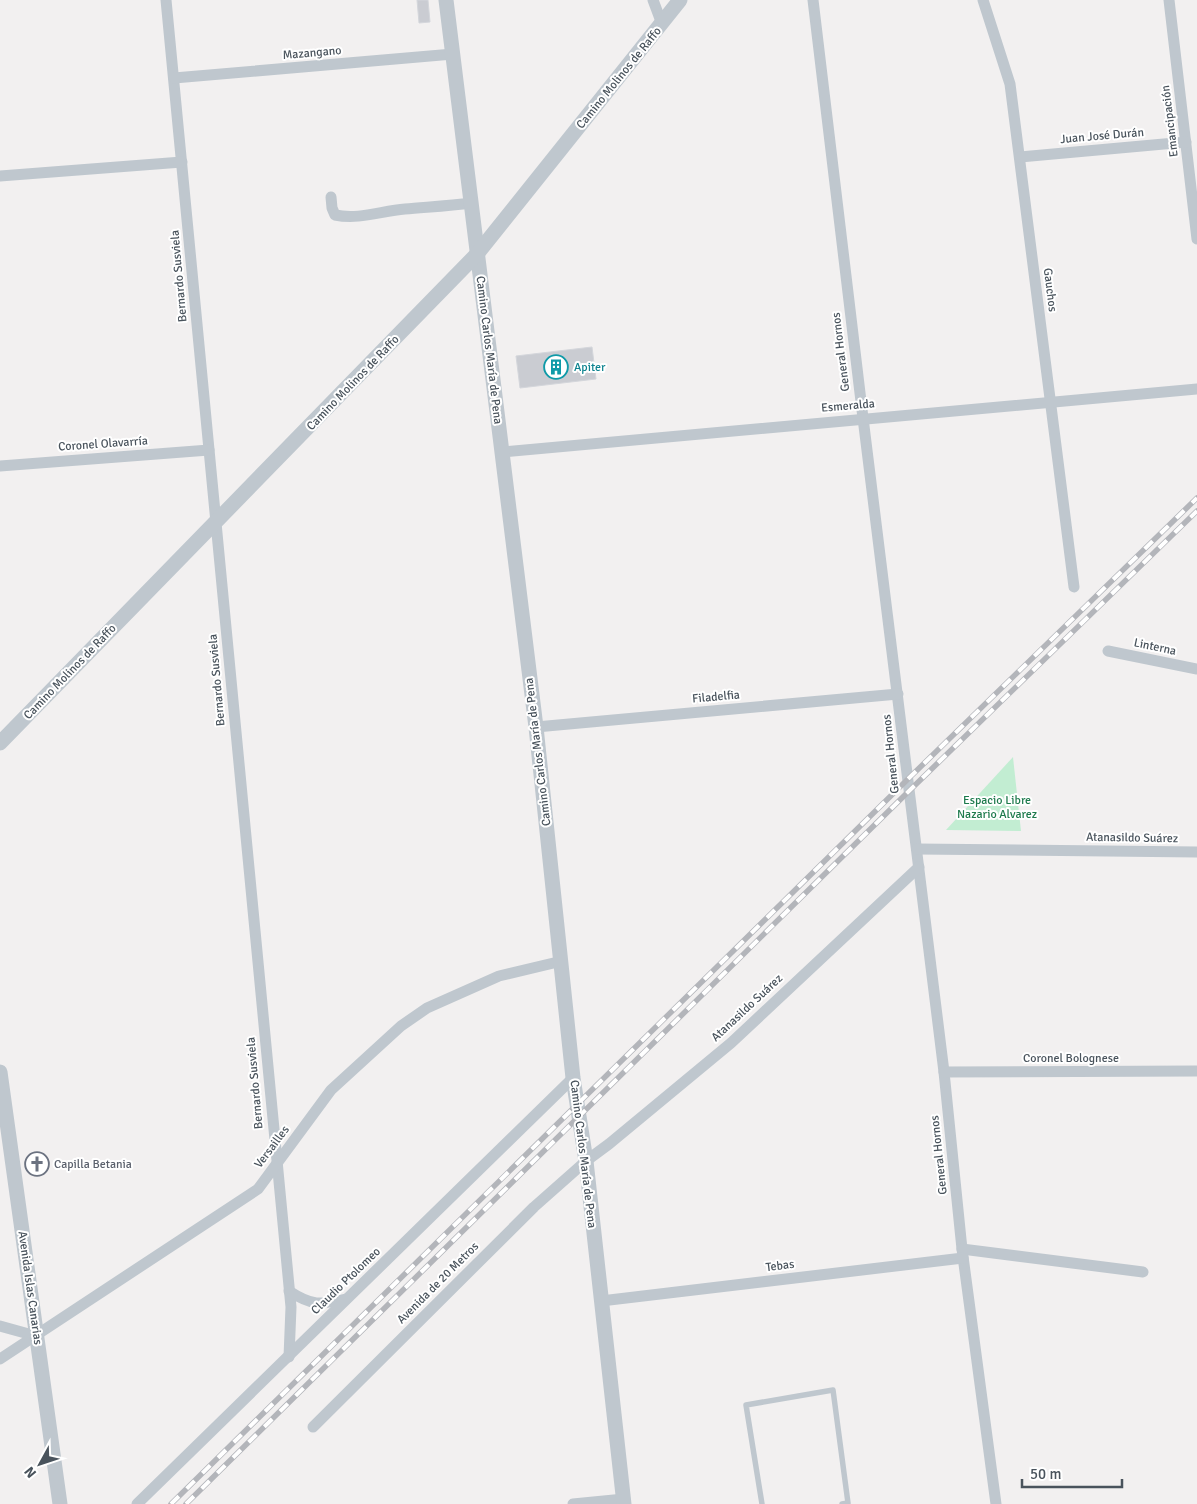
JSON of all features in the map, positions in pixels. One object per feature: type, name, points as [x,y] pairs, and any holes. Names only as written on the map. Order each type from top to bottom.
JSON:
[{"type":"street","name":"Bernardo Susviela","points":[[166,0],[289,1291],[289,1357]]},
{"type":"street","name":"Camino Carlos María de Pena","points":[[446,0],[536,726],[573,1078],[586,1161],[624,1501]]},
{"type":"street","points":[[653,0],[662,24]]},
{"type":"street","name":"Camino Molinos de Raffo","points":[[0,743],[478,254],[680,0]]},
{"type":"street","name":"General Hornos","points":[[814,0],[863,418],[944,1072],[962,1253],[996,1504]]},
{"type":"street","name":"Gauchos","points":[[983,0],[1010,84],[1074,587]]},
{"type":"street","name":"Emancipación","points":[[1169,0],[1197,238]]},
{"type":"street","name":"Mazangano","points":[[174,78],[453,54]]},
{"type":"street","name":"Juan José Durán","points":[[1020,157],[1186,142]]},
{"type":"street","points":[[0,176],[182,162]]},
{"type":"street","points":[[331,196],[332,208],[335,214],[341,216],[365,216],[404,209],[471,203]]},
{"type":"street","name":"Esmeralda","points":[[502,452],[863,418],[1051,403],[1197,388]]},
{"type":"street","name":"Coronel Olavarría","points":[[0,466],[209,450]]},
{"type":"street","name":"Linterna","points":[[1108,651],[1197,669]]},
{"type":"street","name":"Filadelfia","points":[[536,726],[898,694]]},
{"type":"street","name":"Atanasildo Suárez","points":[[917,849],[1197,852]]},
{"type":"street","name":"Atanasildo Suárez","points":[[586,1161],[731,1043],[918,867]]},
{"type":"street","name":"Versailles","points":[[0,1359],[258,1189],[331,1090],[401,1026],[427,1008],[499,976],[562,961]]},
{"type":"street","name":"Coronel Bolognese","points":[[944,1072],[1197,1071]]},
{"type":"street","name":"Avenida Islas Canarias","points":[[0,1072],[60,1504]]},
{"type":"street","name":"Claudio Ptolomeo","points":[[137,1504],[573,1078]]},
{"type":"street","name":"Avenida de 20 Metros","points":[[313,1427],[534,1207],[586,1161]]},
{"type":"street","name":"Tebas","points":[[601,1301],[962,1253],[1143,1272]]},
{"type":"street","points":[[289,1291],[307,1302],[324,1304],[348,1299]]},
{"type":"street","points":[[0,1326],[36,1336]]},
{"type":"street","points":[[573,1504],[624,1501]]},
{"type":"lane","points":[[762,1504],[746,1405],[833,1390],[848,1503],[842,1504]]},
{"type":"green space","name":"Espacio Libre Nazario Alvarez","points":[[1013,757],[1021,831],[946,830]]},
{"type":"building","points":[[417,0],[428,0],[430,22],[419,23]]},
{"type":"building","name":"Apiter","points":[[592,347],[596,379],[520,388],[516,356]]},
{"type":"railway","points":[[171,1504],[909,778],[1197,498]]},
{"type":"railway","points":[[186,1504],[909,791],[1197,511]]},
{"type":"place","name":"Apiter","points":[[556,367]]},
{"type":"place","name":"Capilla Betania","points":[[37,1164]]}]
